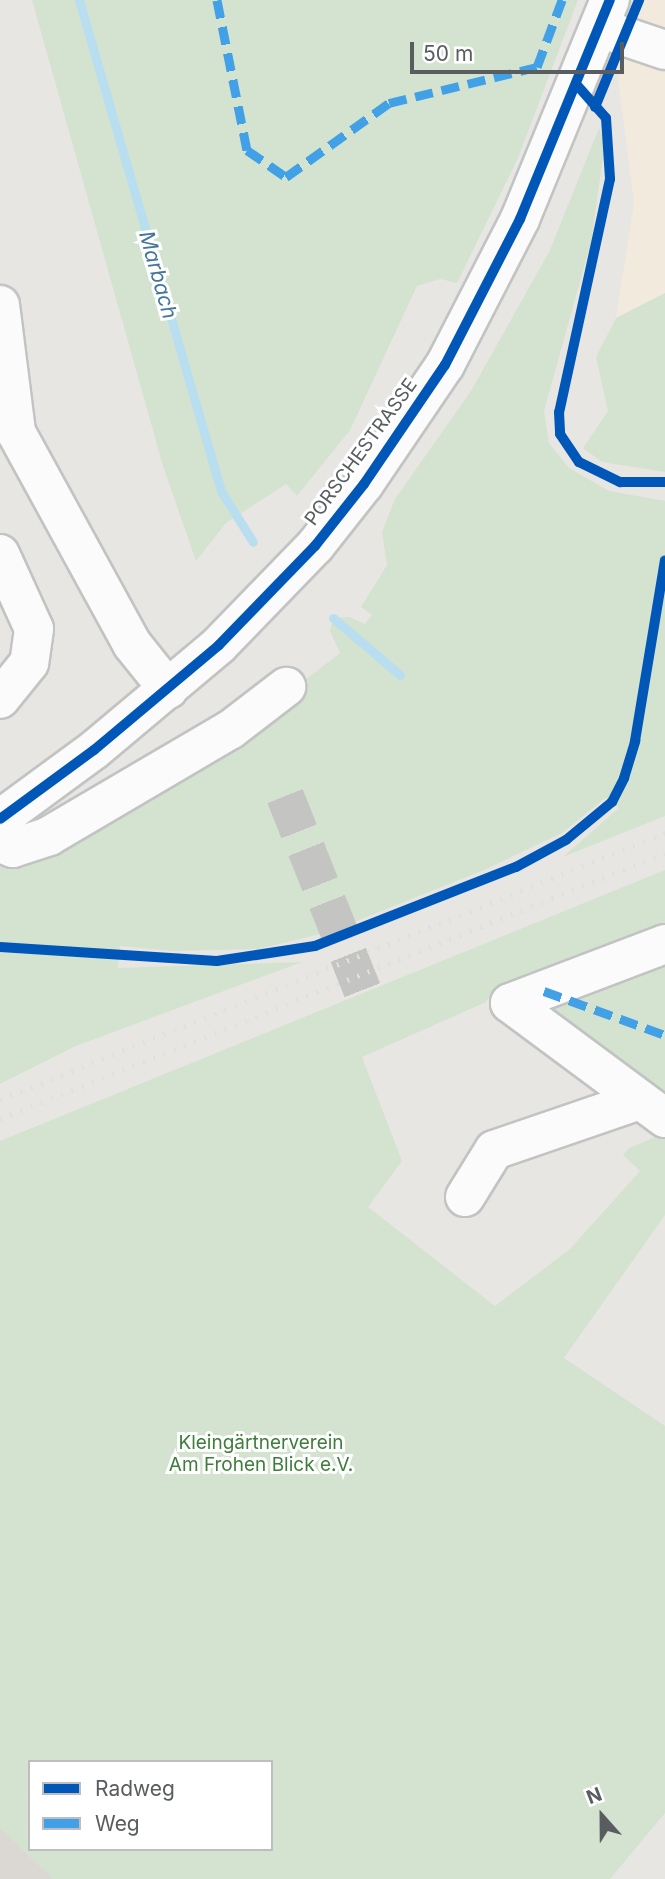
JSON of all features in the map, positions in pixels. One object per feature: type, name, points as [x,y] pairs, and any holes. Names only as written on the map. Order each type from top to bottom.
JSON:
[{"type":"street","name":"PORSCHESTRASSE","points":[[0,818],[167,689],[219,645],[315,546],[364,484],[445,365],[520,219],[605,14],[665,50]]},
{"type":"street","points":[[0,305],[16,432]]},
{"type":"street","points":[[0,398],[132,644],[167,689]]},
{"type":"street","points":[[0,554],[34,629],[29,663],[0,699]]},
{"type":"street","points":[[0,843],[13,848],[49,836],[230,730],[286,687]]},
{"type":"street","points":[[652,1109],[510,1003],[665,944]]},
{"type":"street","points":[[465,1197],[494,1150],[652,1109]]},
{"type":"shaded area","points":[[635,0],[665,0],[665,293],[616,318],[634,203],[618,77]]},
{"type":"shaded area","points":[[0,1828],[38,1861],[53,1879],[0,1879]]},
{"type":"green space","points":[[32,0],[578,0],[518,158],[457,283],[440,279],[417,286],[350,430],[297,496],[286,484],[226,523],[196,561],[163,466]]},
{"type":"green space","points":[[599,128],[605,143],[591,242],[544,411],[549,443],[569,468],[609,491],[665,501],[665,816],[563,857],[619,808],[605,798],[562,833],[484,870],[329,932],[258,949],[173,951],[120,946],[118,968],[302,962],[76,1046],[0,1084],[0,867],[23,868],[296,687],[340,653],[330,631],[333,618],[350,617],[365,624],[372,615],[361,607],[387,565],[382,532],[395,499],[471,391],[549,252]]},
{"type":"green space","points":[[665,293],[665,472],[602,462],[583,448],[608,411],[596,357],[616,318]]},
{"type":"green space","name":"Kleingärtnerverein Am Frohen Blick e.V.","points":[[665,870],[665,954],[650,936],[491,993],[486,1002],[362,1057],[402,1161],[368,1207],[495,1306],[570,1249],[640,1171],[623,1155],[629,1148],[665,1133],[665,1215],[564,1358],[665,1426],[665,1813],[610,1879],[53,1879],[0,1828],[0,1141]]},
{"type":"green space","points":[[665,956],[665,1103],[551,1015],[553,1006]]},
{"type":"waterway","name":"Marbach","points":[[79,0],[221,491],[253,542]]},
{"type":"waterway","name":"Marbach","points":[[333,618],[400,675]]},
{"type":"tunnel","points":[[285,796],[368,1005]]},
{"type":"railway","points":[[0,1100],[665,833]]},
{"type":"railway","points":[[0,1119],[665,853]]},
{"type":"marked path","points":[[217,0],[247,150],[286,177],[389,103],[537,67],[562,0]]},
{"type":"marked path","points":[[544,991],[665,1035]]},
{"type":"cycle path","points":[[0,819],[94,750],[219,645],[315,546],[364,484],[445,365],[520,219],[610,0]]},
{"type":"cycle path","points":[[595,107],[639,0]]},
{"type":"cycle path","points":[[576,84],[606,118],[610,179],[559,412],[560,434],[579,462],[620,482],[665,482]]},
{"type":"cycle path","points":[[0,947],[217,961],[315,946],[516,867],[566,840],[612,802],[624,778],[635,741],[665,560]]}]
